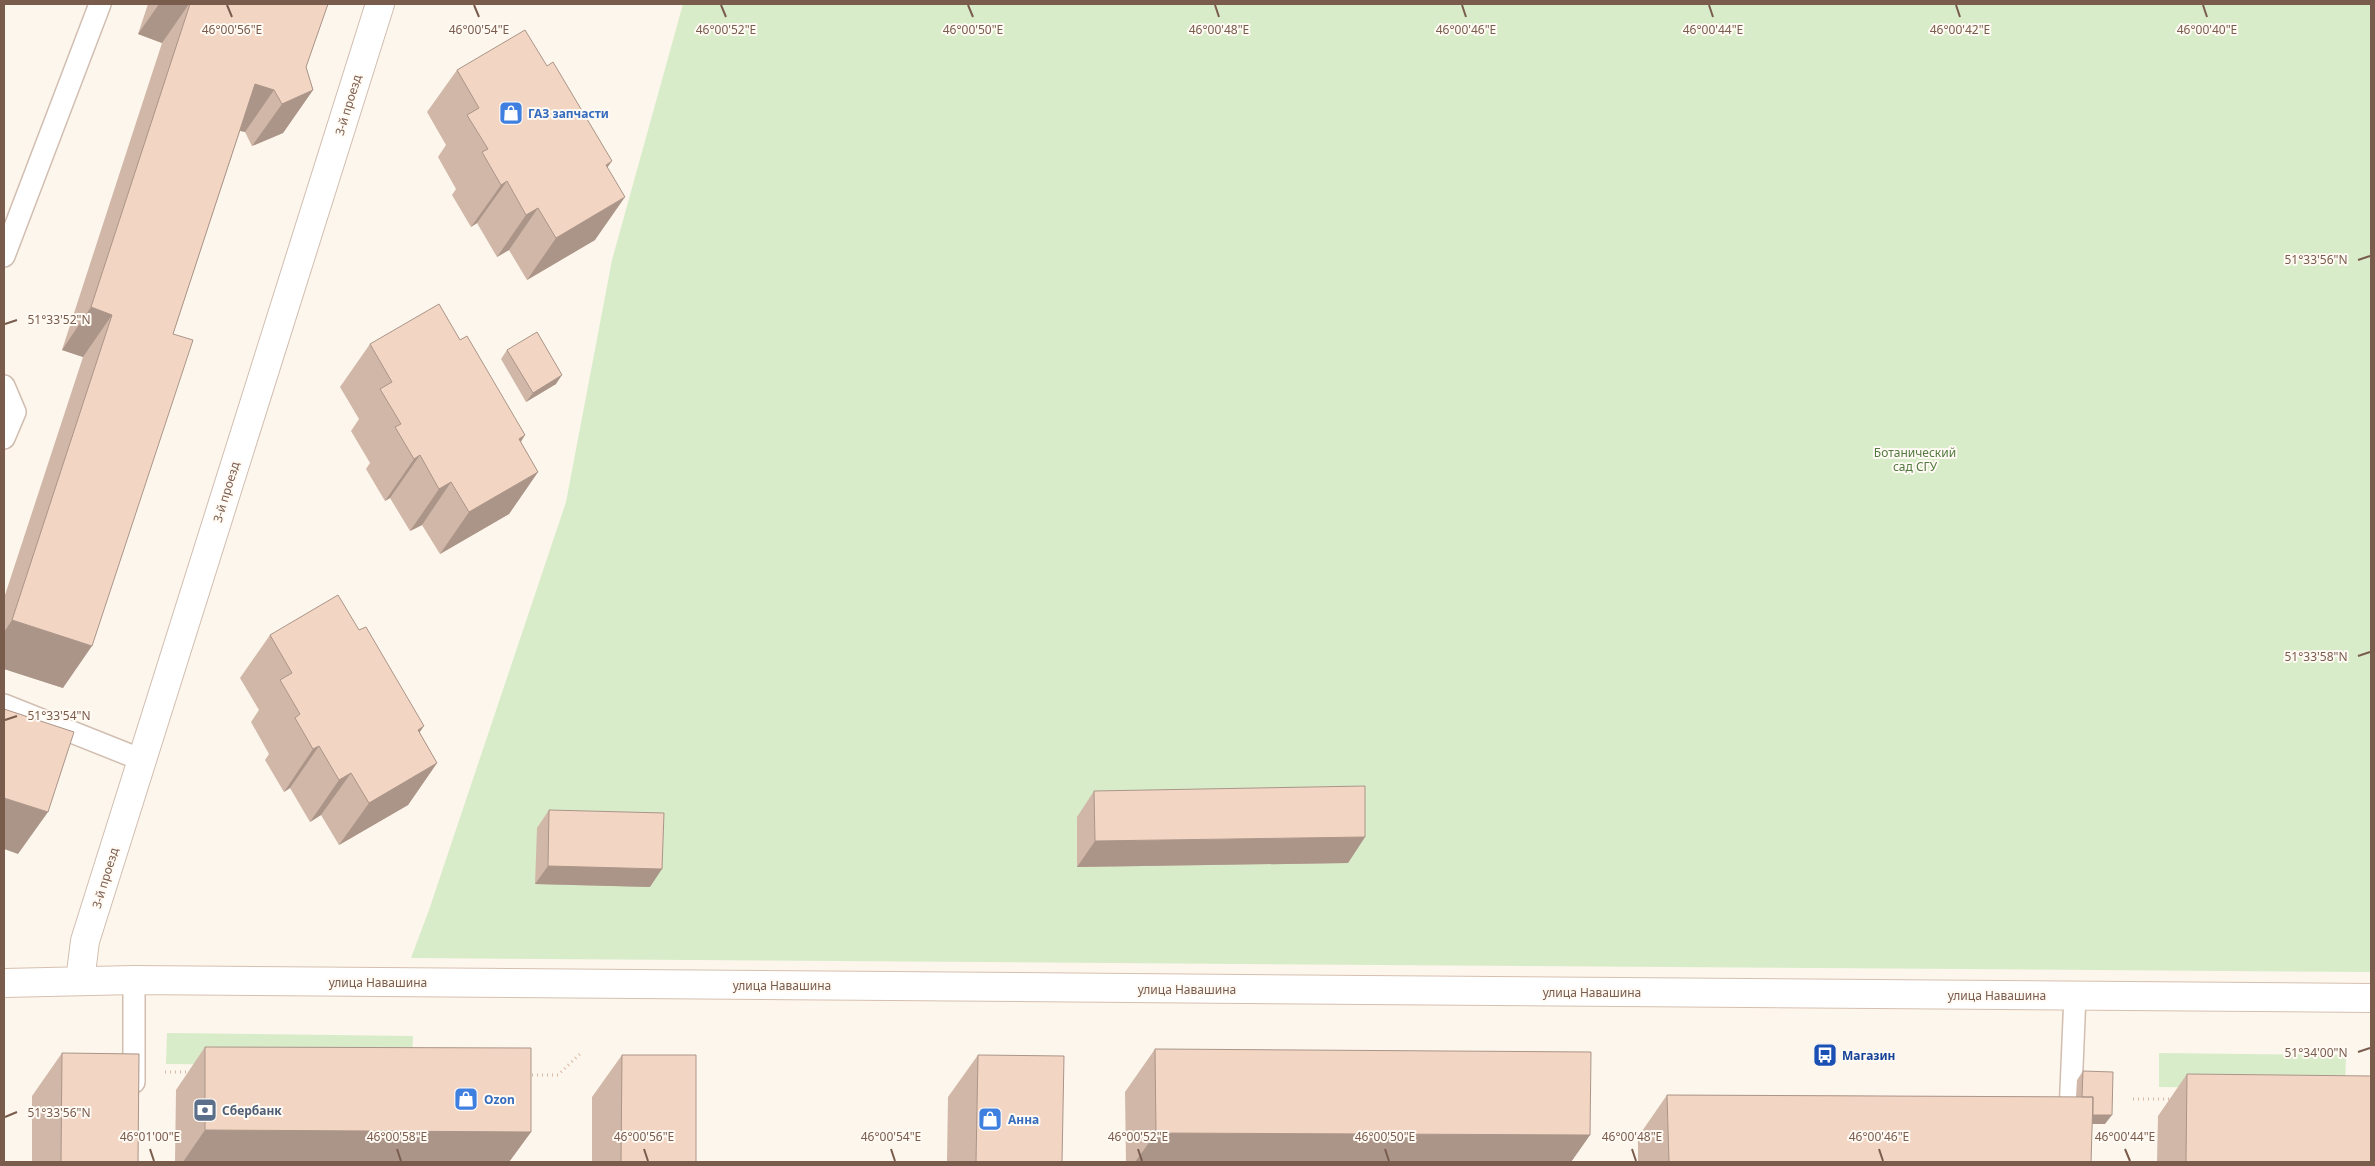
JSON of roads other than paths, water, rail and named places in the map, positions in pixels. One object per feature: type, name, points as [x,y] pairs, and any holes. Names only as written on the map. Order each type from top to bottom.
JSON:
[{"type":"main road","name":"3-й проезд","points":[[80,981],[85,941],[380,4]]},
{"type":"main road","name":"улица Навашина","points":[[4,983],[134,980],[2371,998]]},
{"type":"lane","points":[[4,256],[100,4]]},
{"type":"lane","points":[[4,386],[15,412],[4,438]]},
{"type":"lane","points":[[4,705],[142,760]]},
{"type":"lane","points":[[134,980],[135,1106]]},
{"type":"lane","points":[[2068,1162],[2075,995]]},
{"type":"place","name":"ГАЗ запчасти","points":[[511,113]]},
{"type":"place","name":"Магазин","points":[[1825,1055]]},
{"type":"place","name":"Ozon","points":[[466,1099]]},
{"type":"place","name":"Сбербанк","points":[[205,1110]]},
{"type":"place","name":"Анна","points":[[990,1119]]},
{"type":"park label","name":"Ботанический сад СГУ","points":[[1915,459]]}]
